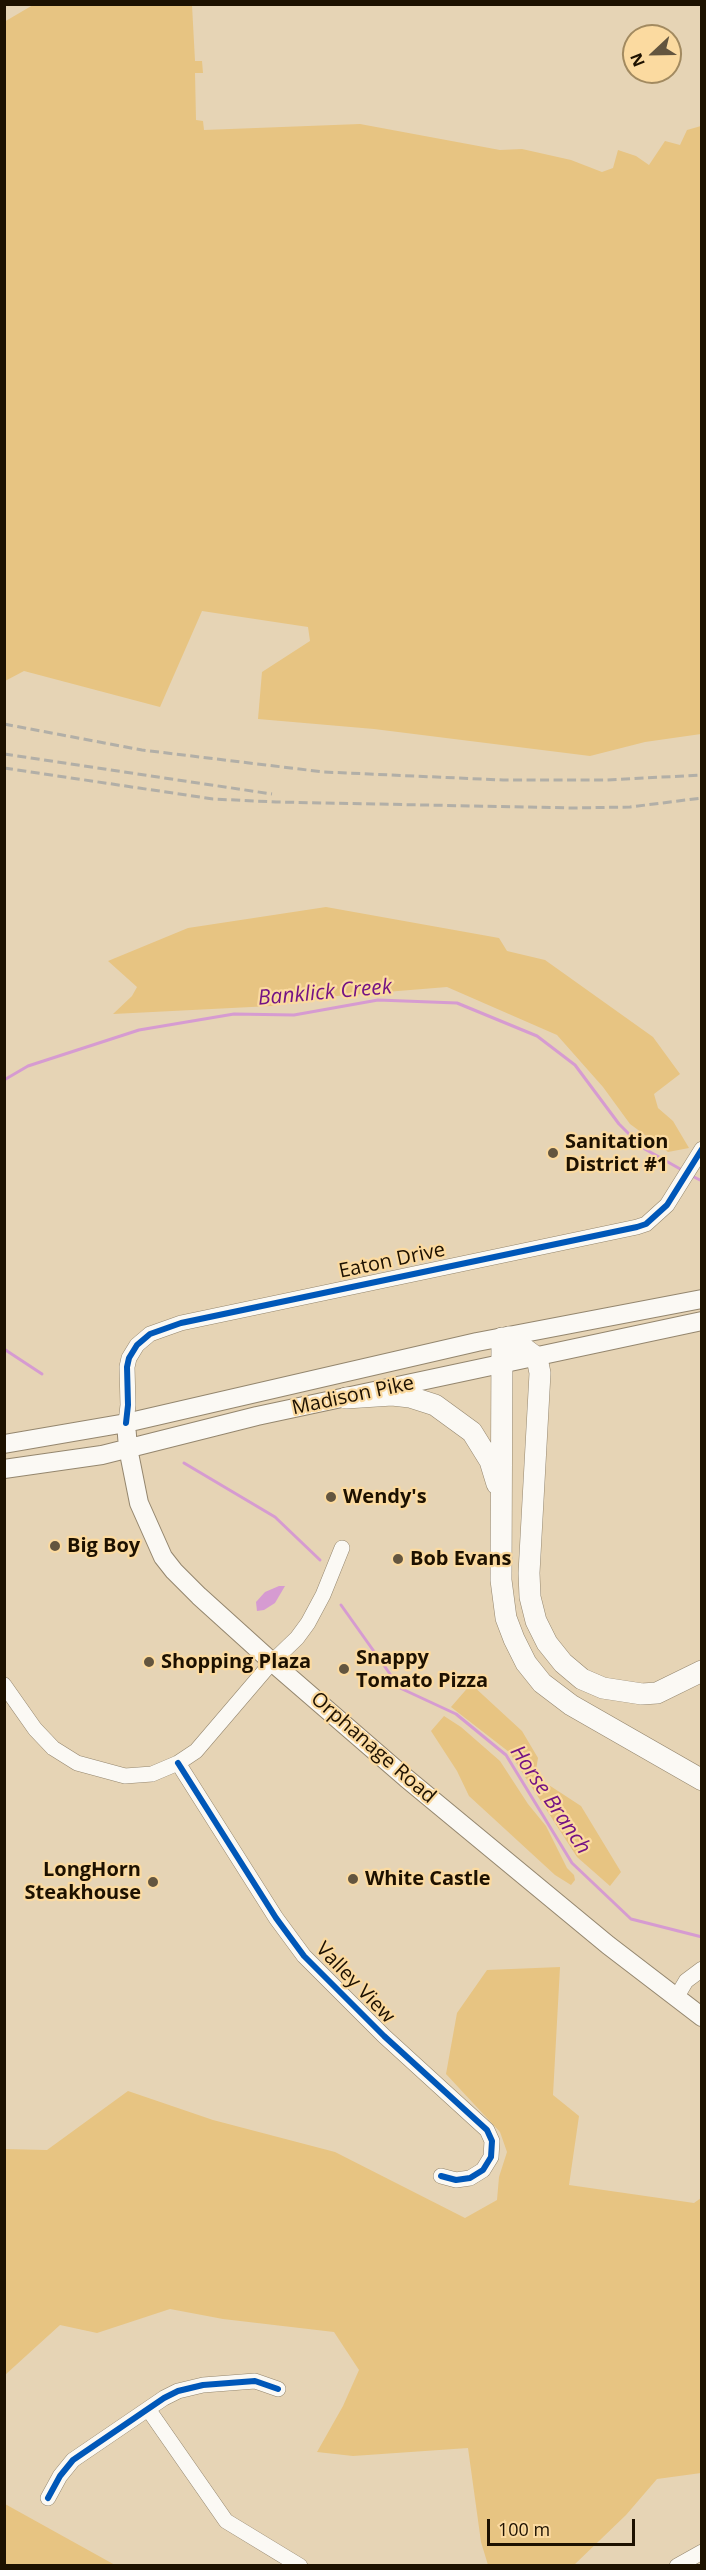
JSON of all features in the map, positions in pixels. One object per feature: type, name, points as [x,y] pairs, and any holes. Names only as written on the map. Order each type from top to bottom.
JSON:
[{"type":"highway","points":[[702,1671],[657,1693],[642,1695],[603,1688],[582,1679],[562,1663],[547,1643],[536,1621],[530,1597],[529,1573],[540,1373],[537,1358],[506,1338],[502,1362],[501,1504],[502,1597],[506,1618],[526,1663],[542,1683],[571,1706],[702,1780]]},
{"type":"highway","points":[[346,1398],[392,1395],[410,1397],[435,1405],[454,1417],[472,1432],[482,1446],[496,1478],[501,1504]]},
{"type":"main road","name":"Madison Pike","points":[[4,1444],[126,1423],[345,1371],[702,1299]]},
{"type":"main road","name":"Madison Pike","points":[[4,1469],[102,1455],[256,1416],[502,1362],[537,1358],[702,1322]]},
{"type":"main road","name":"Orphanage Road","points":[[126,1423],[128,1448],[140,1503],[163,1557],[199,1596],[444,1810],[702,2017]]},
{"type":"street","name":"Eaton Drive","points":[[126,1423],[129,1358],[137,1345],[150,1334],[164,1327],[391,1277],[615,1233],[646,1224],[667,1205],[702,1149]]},
{"type":"street","points":[[4,1686],[41,1736],[53,1748],[77,1763],[125,1776],[152,1774],[178,1763],[196,1751],[308,1623],[323,1595],[342,1548]]},
{"type":"street","name":"Valley View","points":[[178,1763],[276,1918],[304,1956],[384,2036],[487,2130],[492,2141],[491,2157],[483,2170],[470,2178],[456,2180],[441,2176]]},
{"type":"street","points":[[676,1998],[686,1981],[702,1969]]},
{"type":"street","points":[[48,2498],[60,2476],[73,2460],[178,2391],[203,2385],[255,2381],[278,2389]]},
{"type":"street","points":[[148,2409],[226,2521],[300,2565]]},
{"type":"street","points":[[677,2565],[702,2552]]},
{"type":"shaded area","points":[[33,5],[192,5],[195,61],[202,61],[203,73],[195,73],[196,120],[203,121],[204,130],[360,124],[500,150],[522,149],[571,160],[602,172],[613,168],[618,150],[636,156],[649,165],[665,141],[680,145],[687,130],[701,126],[701,734],[645,742],[590,756],[374,729],[258,719],[262,672],[310,641],[308,627],[202,611],[160,707],[24,671],[5,681],[4,22]]},
{"type":"shaded area","points":[[326,907],[499,938],[507,951],[545,960],[653,1037],[680,1074],[654,1094],[658,1108],[673,1121],[689,1148],[668,1152],[630,1124],[603,1087],[557,1035],[447,987],[325,997],[271,1006],[113,1014],[132,996],[137,987],[108,961],[188,928]]},
{"type":"shaded area","points":[[285,1586],[275,1603],[264,1610],[257,1611],[256,1602],[265,1592]]},
{"type":"shaded area","points":[[471,1684],[522,1731],[538,1758],[535,1776],[581,1806],[621,1872],[610,1886],[577,1857],[509,1752],[451,1707]]},
{"type":"shaded area","points":[[444,1716],[461,1727],[500,1761],[528,1804],[546,1826],[567,1868],[574,1875],[575,1880],[571,1885],[555,1875],[469,1796],[457,1771],[431,1731]]},
{"type":"shaded area","points":[[560,1967],[553,2095],[579,2116],[569,2185],[694,2203],[701,2198],[701,2473],[657,2479],[626,2515],[574,2565],[488,2565],[481,2542],[468,2448],[353,2456],[317,2452],[343,2406],[359,2370],[334,2332],[223,2319],[170,2309],[97,2333],[60,2325],[5,2375],[5,2149],[47,2150],[128,2091],[213,2120],[335,2152],[465,2218],[497,2200],[499,2177],[507,2152],[500,2132],[446,2074],[457,2013],[487,1970]]},
{"type":"shaded area","points":[[5,2504],[115,2565],[5,2565]]},
{"type":"waterway","name":"Banklick Creek","points":[[4,1080],[28,1066],[139,1030],[234,1014],[294,1015],[378,1000],[457,1003],[537,1036],[575,1065],[619,1124],[643,1148],[682,1170]]},
{"type":"waterway","name":"Banklick Creek","points":[[690,1175],[702,1181]]},
{"type":"waterway","name":"Horse Branch","points":[[4,1349],[42,1374]]},
{"type":"waterway","name":"Horse Branch","points":[[184,1463],[275,1517],[320,1560]]},
{"type":"waterway","name":"Horse Branch","points":[[341,1605],[400,1688],[456,1714],[506,1755],[572,1863],[631,1919],[702,1937]]},
{"type":"railway","points":[[4,724],[142,750],[324,772],[503,780],[606,780],[702,775]]},
{"type":"railway","points":[[4,754],[272,794]]},
{"type":"railway","points":[[4,768],[213,799],[276,802],[574,808],[630,807],[702,798]]},
{"type":"cycle path","points":[[126,1423],[129,1358],[137,1345],[150,1334],[181,1323],[646,1224],[667,1205],[702,1149]]},
{"type":"cycle path","points":[[178,1763],[276,1918],[304,1956],[384,2036],[487,2130],[492,2141],[491,2157],[483,2170],[470,2178],[456,2180],[441,2176]]},
{"type":"cycle path","points":[[48,2498],[60,2476],[73,2460],[164,2398],[178,2391],[203,2385],[255,2381],[278,2389]]},
{"type":"place","name":"Sanitation District #1","points":[[553,1153]]},
{"type":"place","name":"Wendy's","points":[[331,1497]]},
{"type":"place","name":"Big Boy","points":[[55,1546]]},
{"type":"place","name":"Bob Evans","points":[[398,1559]]},
{"type":"place","name":"Shopping Plaza","points":[[149,1662]]},
{"type":"place","name":"Snappy Tomato Pizza","points":[[344,1669]]},
{"type":"place","name":"White Castle","points":[[353,1879]]},
{"type":"place","name":"LongHorn Steakhouse","points":[[153,1882]]}]
